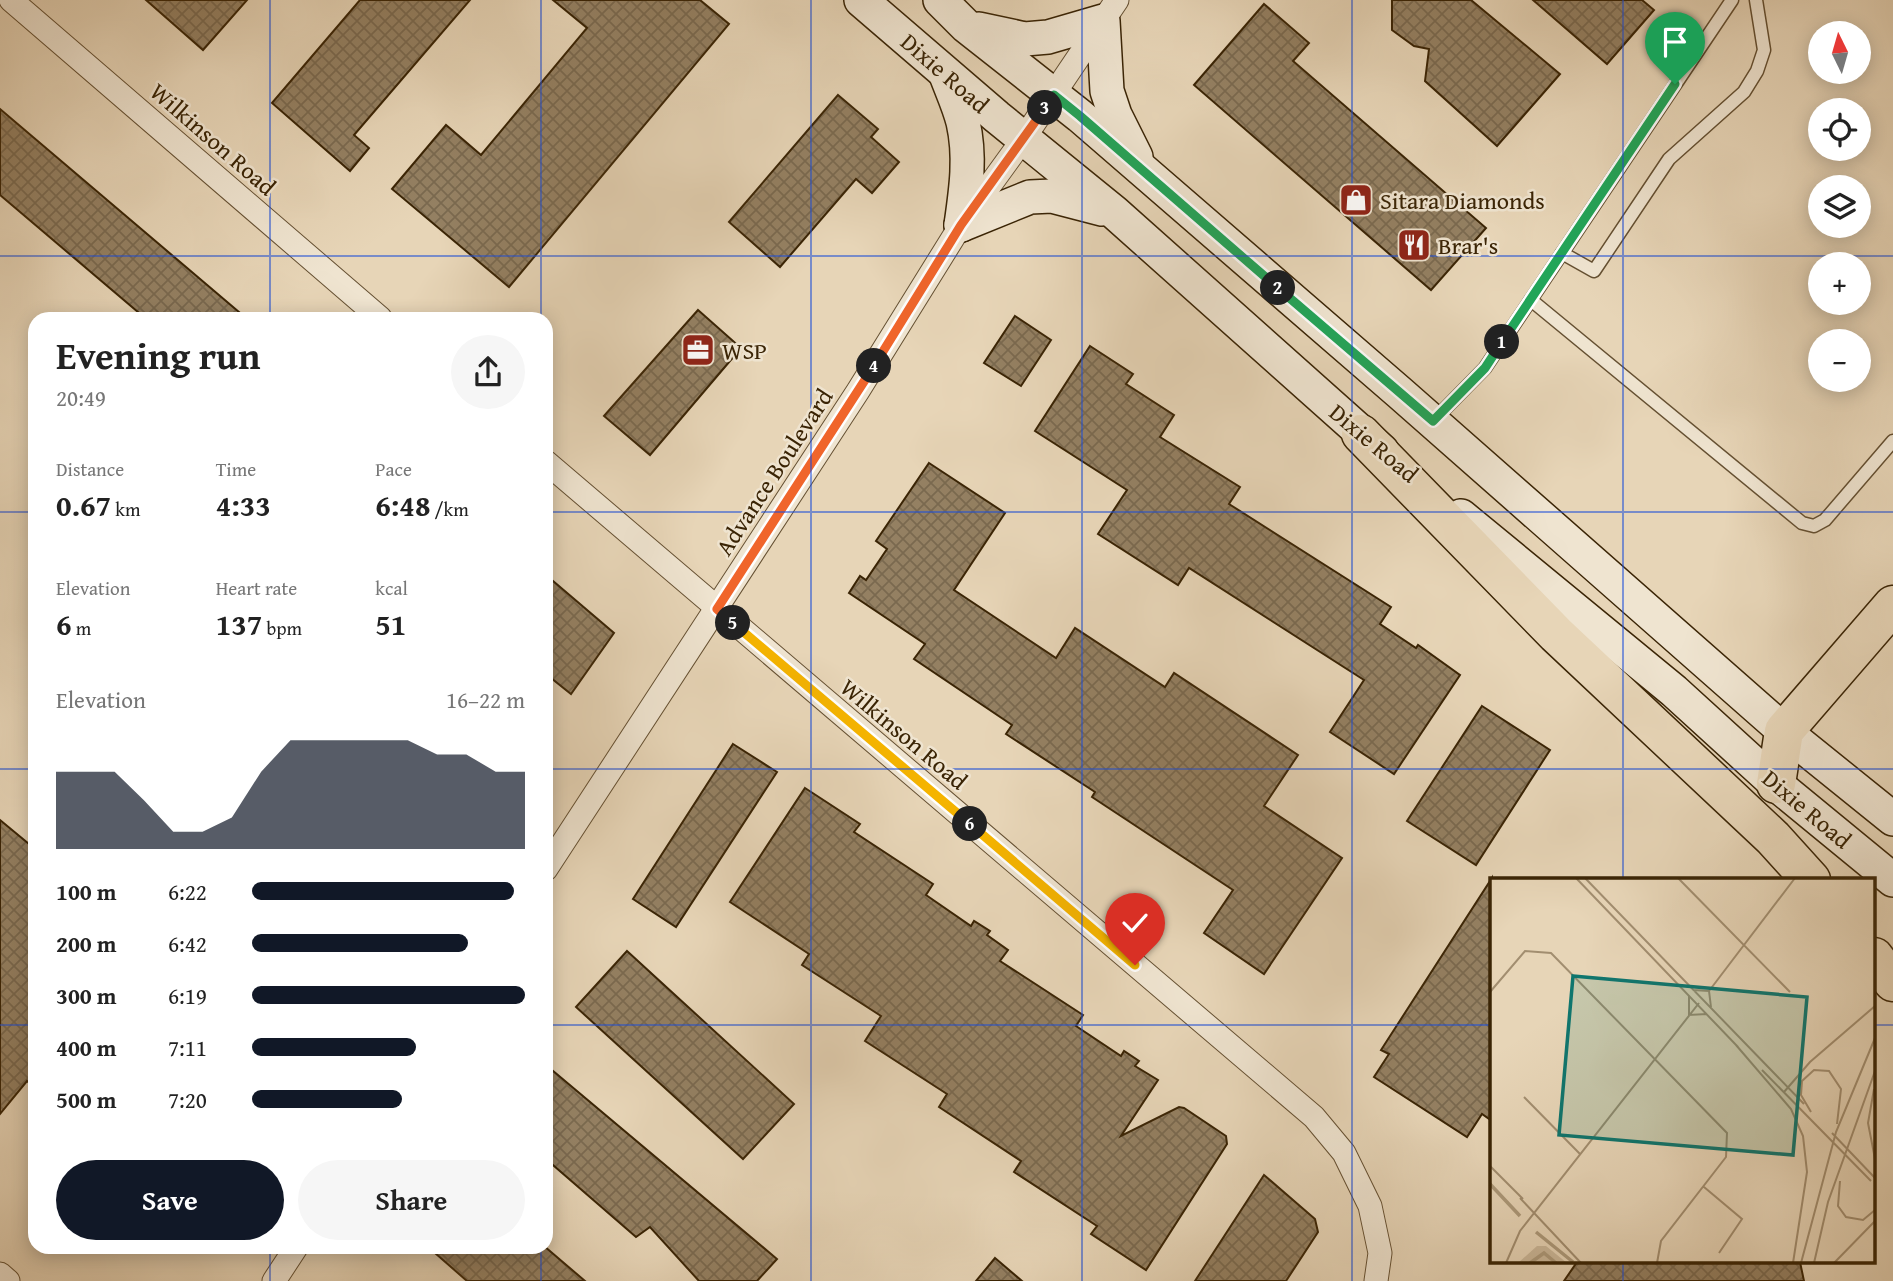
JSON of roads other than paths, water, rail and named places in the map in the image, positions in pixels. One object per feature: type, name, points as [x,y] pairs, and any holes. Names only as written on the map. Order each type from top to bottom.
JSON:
[{"type":"highway","points":[[1361,434],[1556,634],[1773,838],[1809,878]]},
{"type":"highway","points":[[1776,784],[1784,731],[1893,605]]},
{"type":"highway","points":[[1876,960],[1893,982]]},
{"type":"main road","name":"Dixie Road","points":[[861,0],[1114,212],[1361,434],[1674,691],[1776,784],[1893,880]]},
{"type":"main road","name":"Dixie Road","points":[[940,0],[966,26],[1080,116],[1433,421],[1784,731],[1893,819]]},
{"type":"main road","points":[[966,26],[1026,39],[1048,37],[1110,10],[1107,91],[1115,115],[1144,172]]},
{"type":"main road","points":[[946,73],[962,121],[967,148],[968,180],[961,225]]},
{"type":"main road","points":[[961,225],[1030,197],[1052,196],[1114,212]]},
{"type":"street","name":"Wilkinson Road","points":[[11,0],[373,312]]},
{"type":"street","name":"Advance Boulevard","points":[[553,858],[859,391],[961,225],[1054,95],[1110,10]]},
{"type":"street","name":"Wilkinson Road","points":[[553,468],[1314,1117],[1345,1153],[1370,1206],[1380,1253],[1376,1281]]},
{"type":"street","points":[[274,1281],[292,1254]]},
{"type":"street","points":[[0,1274],[8,1281]]},
{"type":"lane","points":[[1433,421],[1485,368],[1732,0]]},
{"type":"lane","points":[[1562,253],[1594,271],[1669,159],[1744,92],[1757,71],[1763,50],[1756,0]]},
{"type":"lane","points":[[1531,300],[1802,523],[1814,526],[1825,520],[1893,441]]},
{"type":"place","name":"Sitara Diamonds","points":[[1356,200]]},
{"type":"place","name":"Brar's","points":[[1414,245]]},
{"type":"place","name":"WSP","points":[[698,350]]}]
